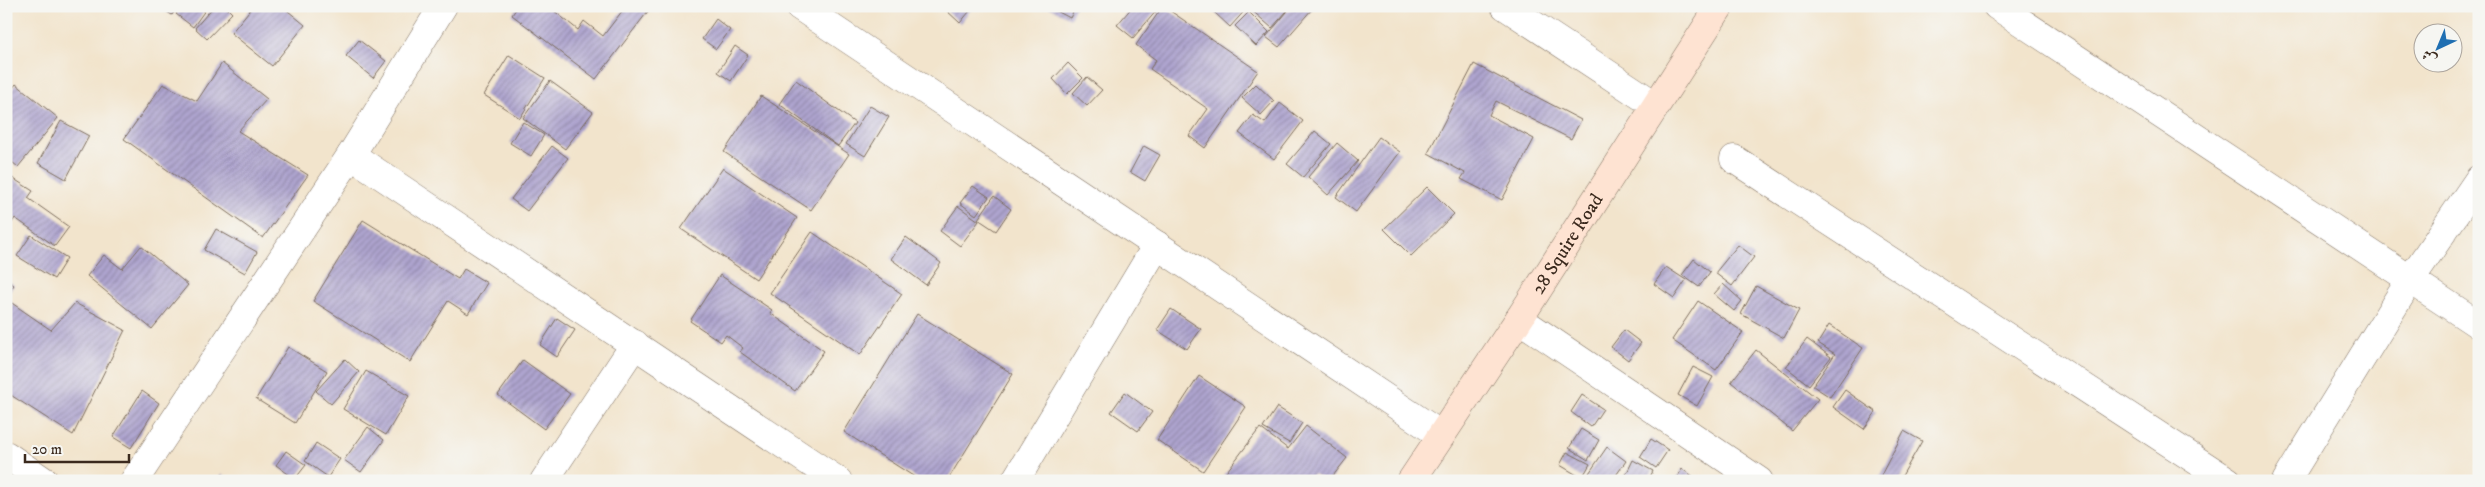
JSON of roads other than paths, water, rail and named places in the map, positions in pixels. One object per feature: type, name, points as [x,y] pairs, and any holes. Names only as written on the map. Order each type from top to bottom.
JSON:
[{"type":"street","points":[[134,481],[351,155],[443,6]]},
{"type":"street","points":[[798,6],[1440,435]]},
{"type":"street","points":[[1505,6],[1655,105]]},
{"type":"street","name":"28 Squire Road","points":[[1411,481],[1519,319],[1720,6]]},
{"type":"street","points":[[1997,6],[2479,326]]},
{"type":"street","points":[[351,155],[838,481]]},
{"type":"street","points":[[1734,159],[2228,481]]},
{"type":"street","points":[[2286,481],[2410,280],[2479,179]]},
{"type":"street","points":[[1016,481],[1157,245]]},
{"type":"street","points":[[1519,319],[1759,481]]},
{"type":"street","points":[[544,481],[636,344]]},
{"type":"street","points":[[6,455],[44,481]]}]
